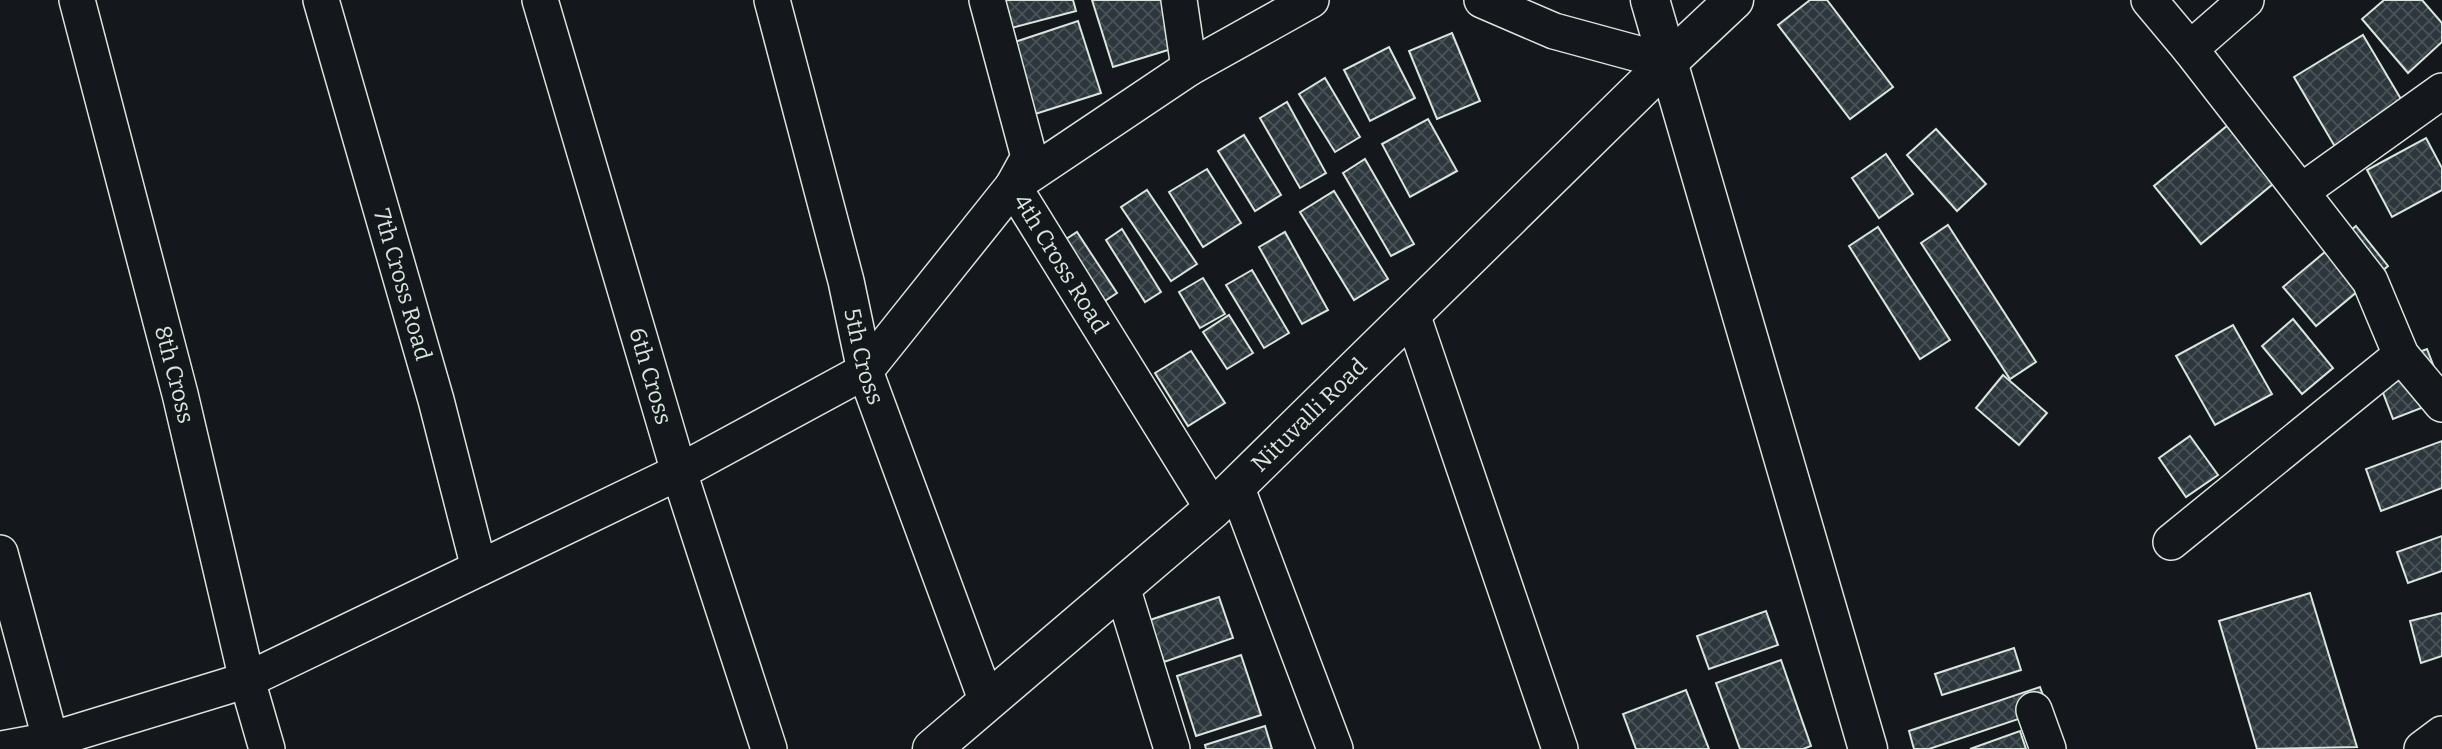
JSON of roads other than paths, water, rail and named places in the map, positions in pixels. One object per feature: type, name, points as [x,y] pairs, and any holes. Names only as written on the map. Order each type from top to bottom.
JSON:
[{"type":"street","name":"8th Cross","points":[[77,0],[180,394],[247,680],[267,749]]},
{"type":"street","name":"7th Cross Road","points":[[321,0],[436,400],[480,568]]},
{"type":"street","name":"6th Cross","points":[[540,0],[679,472],[769,749]]},
{"type":"street","name":"5th Cross","points":[[772,0],[846,281],[864,371],[987,702]]},
{"type":"street","name":"4th Cross Road","points":[[987,0],[1029,157],[1013,186],[1224,498],[1335,749]]},
{"type":"street","points":[[1179,0],[1189,68]]},
{"type":"street","points":[[2,749],[52,744],[247,680],[679,472],[864,371],[1013,186],[1189,68],[1311,0]]},
{"type":"street","points":[[1482,0],[1554,31],[1668,62]]},
{"type":"street","points":[[1650,0],[1868,749]]},
{"type":"street","name":"Nituvalli Road","points":[[932,749],[1224,498],[1734,0]]},
{"type":"street","points":[[2149,0],[2302,191],[2370,281],[2401,355],[2442,404]]},
{"type":"street","points":[[2190,50],[2246,0]]},
{"type":"street","points":[[2302,191],[2442,91]]},
{"type":"street","points":[[1412,314],[1560,749]]},
{"type":"street","points":[[2171,542],[2401,355]]},
{"type":"street","points":[[0,553],[52,744]]},
{"type":"street","points":[[1122,587],[1172,749]]},
{"type":"street","points":[[2034,710],[2048,749]]},
{"type":"street","points":[[2422,749],[2442,734]]}]
